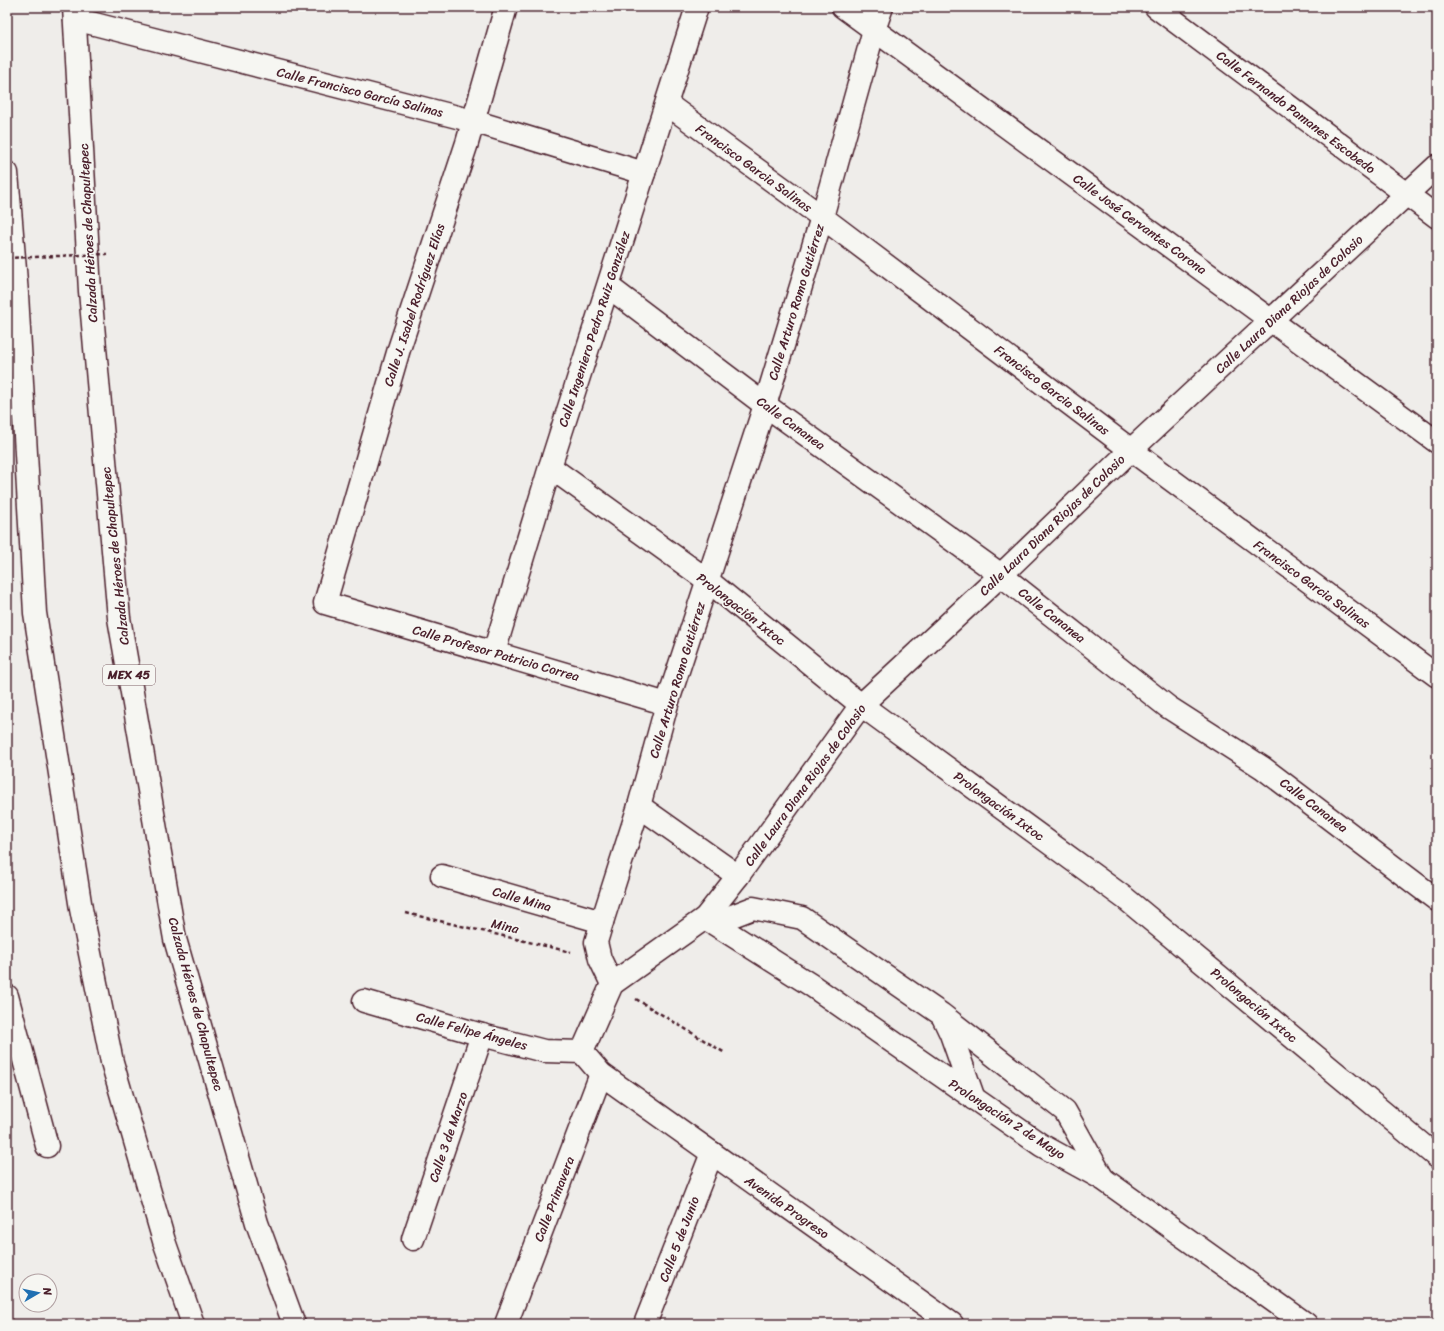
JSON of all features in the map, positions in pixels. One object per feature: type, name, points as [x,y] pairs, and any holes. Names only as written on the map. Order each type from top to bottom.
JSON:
[{"type":"street","name":"Calle J. Isabel Rodríguez Elías","points":[[325,604],[399,349],[473,121],[506,7]]},
{"type":"street","name":"Calle Ingeniero Pedro Ruiz González","points":[[494,652],[550,468],[609,287],[697,7]]},
{"type":"street","name":"Calle José Cervantes Corona","points":[[843,7],[1437,442]]},
{"type":"street","name":"Calle Arturo Romo Gutiérrez","points":[[612,984],[600,959],[596,942],[639,806],[667,704],[765,405],[822,217],[874,30],[882,7]]},
{"type":"street","name":"Calle Fernando Pamanes Escobedo","points":[[1156,7],[1437,217]]},
{"type":"street","name":"Calle Francisco García Salinas","points":[[74,13],[473,121],[644,173]]},
{"type":"street","name":"Calzada Héroes de Chapultepec","points":[[74,13],[90,291],[119,618],[175,939],[257,1223],[294,1324]]},
{"type":"street","name":"Francisco Garcia Salinas","points":[[667,104],[822,217],[1131,450],[1437,676]]},
{"type":"street","name":"Calle Laura Diana Riojas de Colosio","points":[[710,920],[738,876],[861,705],[1131,450],[1271,319],[1408,195],[1437,166]]},
{"type":"street","points":[[7,173],[17,294],[35,613],[81,909],[112,1062],[164,1240],[193,1324]]},
{"type":"street","name":"Calle Cananea","points":[[609,287],[765,405],[1001,574],[1168,707],[1263,768],[1437,900]]},
{"type":"street","name":"Prolongación Ixtoc","points":[[550,468],[707,580],[861,705],[1126,899],[1437,1157]]},
{"type":"street","name":"Calle Profesor Patricio Correa","points":[[325,604],[494,652],[667,704]]},
{"type":"street","points":[[639,806],[738,876]]},
{"type":"street","name":"Calle Mina","points":[[442,876],[602,922]]},
{"type":"street","points":[[582,1052],[612,984],[710,920],[753,908],[802,918],[941,1014],[1065,1111],[1103,1179]]},
{"type":"street","name":"Prolongación 2 de Mayo","points":[[710,920],[811,985],[1041,1145],[1103,1179],[1306,1324]]},
{"type":"street","points":[[7,996],[47,1146]]},
{"type":"street","name":"Calle Felipe Ángeles","points":[[364,1001],[482,1036],[544,1051],[582,1052]]},
{"type":"street","points":[[941,1014],[951,1034],[974,1099]]},
{"type":"street","name":"Calle 3 de Marzo","points":[[413,1239],[482,1036]]},
{"type":"street","name":"Avenida Progreso","points":[[582,1052],[601,1074],[952,1324]]},
{"type":"street","name":"Calle Primavera","points":[[506,1324],[601,1074]]},
{"type":"street","name":"Calle 5 de Junio","points":[[645,1324],[712,1153]]},
{"type":"path","points":[[7,258],[107,254]]},
{"type":"path","name":"Mina","points":[[406,913],[600,959]]},
{"type":"path","points":[[612,984],[725,1053]]}]
